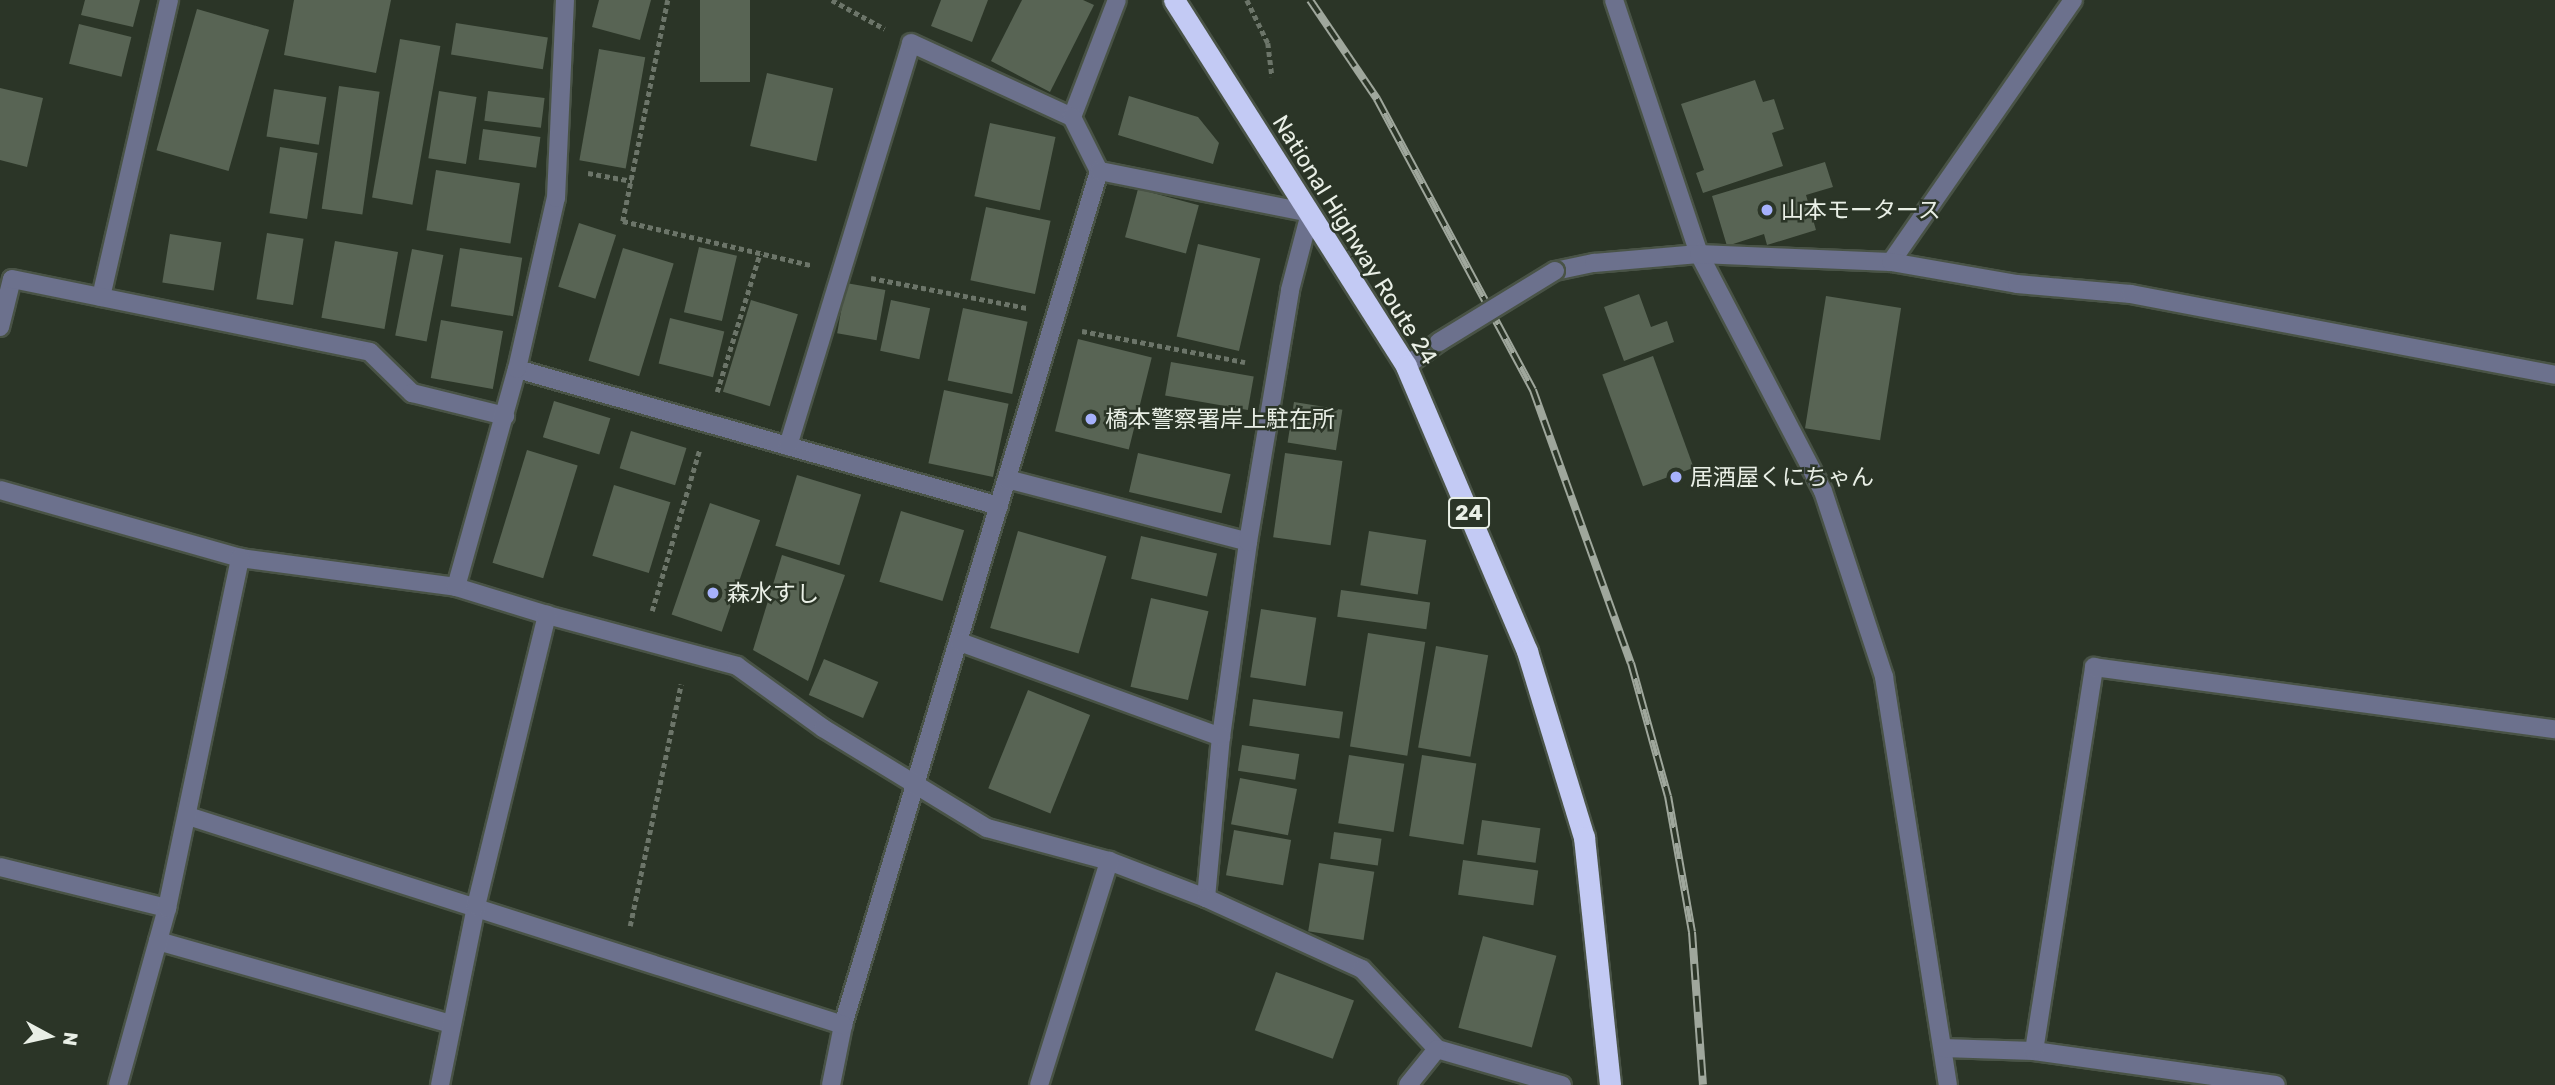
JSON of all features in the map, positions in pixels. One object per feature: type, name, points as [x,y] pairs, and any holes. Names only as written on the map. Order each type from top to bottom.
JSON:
[{"type":"highway","name":"National Highway Route 24","points":[[1174,0],[1406,366],[1527,651],[1584,837],[1610,1085]]},
{"type":"street","points":[[101,297],[169,0]]},
{"type":"street","points":[[456,587],[505,416],[556,198],[565,0]]},
{"type":"street","points":[[1072,117],[1117,0]]},
{"type":"street","points":[[1614,0],[1699,254],[1823,491],[1884,677],[1948,1085]]},
{"type":"street","points":[[1891,262],[2073,0]]},
{"type":"street","points":[[788,446],[911,43],[1072,117],[1099,171],[843,1025],[831,1085]]},
{"type":"street","points":[[1099,171],[1310,213],[1290,290],[1248,542],[1221,737],[1206,898]]},
{"type":"street","points":[[1406,366],[1439,342],[1555,271],[1594,263],[1699,254],[1891,262],[2017,284],[2131,295],[2555,375]]},
{"type":"street","points":[[0,327],[12,279],[370,352],[412,393],[505,416]]},
{"type":"street","points":[[517,369],[999,506]]},
{"type":"street","points":[[1007,479],[1248,542]]},
{"type":"street","points":[[0,490],[240,558],[456,587],[547,615],[737,666],[823,728],[987,828],[1110,861],[1206,898],[1362,969],[1437,1049],[1562,1085]]},
{"type":"street","points":[[118,1085],[167,908],[240,558]]},
{"type":"street","points":[[440,1085],[476,906],[547,615]]},
{"type":"street","points":[[960,642],[1221,737]]},
{"type":"street","points":[[2034,1051],[2094,667],[2555,729]]},
{"type":"street","points":[[188,816],[843,1025]]},
{"type":"street","points":[[1039,1085],[1110,861]]},
{"type":"street","points":[[0,867],[167,908]]},
{"type":"street","points":[[158,941],[452,1024]]},
{"type":"street","points":[[1943,1048],[2034,1051],[2276,1085]]},
{"type":"street","points":[[1408,1085],[1437,1049]]},
{"type":"path","points":[[668,0],[623,221],[1277,368]]},
{"type":"path","points":[[831,0],[911,43]]},
{"type":"path","points":[[1247,0],[1268,43],[1272,78]]},
{"type":"path","points":[[558,168],[632,181]]},
{"type":"path","points":[[624,954],[688,653]]},
{"type":"building","points":[[85,0],[140,0],[133,27],[81,15]]},
{"type":"building","points":[[294,0],[391,0],[376,73],[284,55]]},
{"type":"building","points":[[599,0],[651,0],[640,40],[592,27]]},
{"type":"building","points":[[700,0],[750,0],[750,82],[700,82]]},
{"type":"building","points":[[941,0],[988,0],[972,42],[931,26]]},
{"type":"building","points":[[1022,0],[1083,0],[1094,5],[1050,92],[991,61]]},
{"type":"building","points":[[197,9],[269,30],[229,171],[156,150]]},
{"type":"building","points":[[456,23],[548,38],[543,69],[451,55]]},
{"type":"building","points":[[79,24],[131,37],[121,77],[69,64]]},
{"type":"building","points":[[400,39],[440,46],[412,205],[372,198]]},
{"type":"building","points":[[599,49],[645,57],[626,168],[579,160]]},
{"type":"building","points":[[767,73],[833,88],[816,161],[750,146]]},
{"type":"building","points":[[1755,80],[1763,102],[1774,99],[1784,129],[1772,133],[1783,166],[1703,193],[1696,173],[1704,170],[1681,104]]},
{"type":"building","points":[[339,86],[380,92],[362,214],[322,209]]},
{"type":"building","points":[[0,88],[43,98],[27,167],[0,160]]},
{"type":"building","points":[[274,89],[326,97],[319,145],[266,136]]},
{"type":"building","points":[[439,91],[477,97],[466,164],[428,158]]},
{"type":"building","points":[[488,91],[545,98],[541,128],[484,121]]},
{"type":"building","points":[[1129,96],[1198,117],[1219,143],[1213,164],[1118,135]]},
{"type":"building","points":[[990,123],[1056,137],[1040,210],[974,196]]},
{"type":"building","points":[[483,129],[540,137],[536,168],[479,160]]},
{"type":"building","points":[[280,147],[318,153],[307,219],[270,213]]},
{"type":"building","points":[[1825,162],[1833,187],[1806,195],[1816,230],[1767,245],[1764,234],[1727,246],[1712,196]]},
{"type":"building","points":[[436,170],[520,183],[510,244],[426,230]]},
{"type":"building","points":[[1138,189],[1199,205],[1186,254],[1125,237]]},
{"type":"building","points":[[986,207],[1051,221],[1035,294],[970,280]]},
{"type":"building","points":[[579,223],[616,235],[595,299],[558,287]]},
{"type":"building","points":[[267,233],[304,239],[293,305],[257,299]]},
{"type":"building","points":[[170,234],[221,242],[214,291],[162,282]]},
{"type":"building","points":[[335,241],[398,252],[384,329],[321,318]]},
{"type":"building","points":[[1198,244],[1260,258],[1239,351],[1177,337]]},
{"type":"building","points":[[699,247],[737,256],[722,321],[684,312]]},
{"type":"building","points":[[460,248],[522,258],[513,316],[451,306]]},
{"type":"building","points":[[623,248],[674,263],[639,376],[589,361]]},
{"type":"building","points":[[412,249],[443,255],[427,341],[395,335]]},
{"type":"building","points":[[846,283],[885,290],[877,340],[837,333]]},
{"type":"building","points":[[1639,294],[1651,327],[1667,321],[1674,342],[1624,361],[1604,307]]},
{"type":"building","points":[[1826,296],[1901,308],[1880,440],[1805,428]]},
{"type":"building","points":[[751,300],[798,314],[770,406],[723,392]]},
{"type":"building","points":[[891,300],[930,308],[919,359],[880,351]]},
{"type":"building","points":[[963,308],[1028,322],[1012,394],[948,380]]},
{"type":"building","points":[[670,318],[724,332],[713,377],[659,364]]},
{"type":"building","points":[[441,320],[503,331],[493,389],[431,378]]},
{"type":"building","points":[[1078,339],[1152,357],[1129,450],[1055,431]]},
{"type":"building","points":[[1653,356],[1694,468],[1643,486],[1602,374]]},
{"type":"building","points":[[1171,362],[1254,377],[1248,410],[1165,395]]},
{"type":"building","points":[[944,390],[1009,404],[993,477],[928,463]]},
{"type":"building","points":[[554,401],[610,418],[599,455],[543,437]]},
{"type":"building","points":[[1294,402],[1342,410],[1336,450],[1288,442]]},
{"type":"building","points":[[631,431],[686,448],[675,485],[620,468]]},
{"type":"building","points":[[527,450],[578,465],[543,578],[493,563]]},
{"type":"building","points":[[1138,453],[1231,474],[1222,513],[1129,492]]},
{"type":"building","points":[[1285,453],[1342,461],[1331,545],[1273,537]]},
{"type":"building","points":[[797,475],[861,495],[839,565],[775,546]]},
{"type":"building","points":[[614,485],[670,502],[649,573],[592,556]]},
{"type":"building","points":[[710,503],[760,520],[722,632],[672,615]]},
{"type":"building","points":[[901,511],[964,530],[942,601],[879,582]]},
{"type":"building","points":[[1018,531],[1106,556],[1079,653],[990,628]]},
{"type":"building","points":[[1369,531],[1426,540],[1418,594],[1360,585]]},
{"type":"building","points":[[1141,536],[1217,554],[1207,596],[1131,579]]},
{"type":"building","points":[[782,555],[845,575],[808,681],[753,650]]},
{"type":"building","points":[[1341,590],[1430,603],[1426,629],[1337,617]]},
{"type":"building","points":[[1151,598],[1208,611],[1188,700],[1131,687]]},
{"type":"building","points":[[1261,609],[1316,618],[1306,686],[1250,677]]},
{"type":"building","points":[[1368,633],[1425,642],[1407,756],[1350,747]]},
{"type":"building","points":[[1436,646],[1488,655],[1470,757],[1418,747]]},
{"type":"building","points":[[824,659],[878,682],[863,718],[809,695]]},
{"type":"building","points":[[1028,690],[1090,715],[1050,813],[988,788]]},
{"type":"building","points":[[1253,699],[1343,712],[1339,738],[1249,726]]},
{"type":"building","points":[[1242,745],[1299,754],[1295,780],[1238,771]]},
{"type":"building","points":[[1349,755],[1404,764],[1394,832],[1338,823]]},
{"type":"building","points":[[1422,755],[1476,764],[1463,845],[1409,836]]},
{"type":"building","points":[[1240,778],[1297,789],[1288,835],[1231,824]]},
{"type":"building","points":[[1482,820],[1540,828],[1536,863],[1477,855]]},
{"type":"building","points":[[1234,830],[1291,840],[1283,885],[1226,875]]},
{"type":"building","points":[[1334,832],[1382,839],[1378,865],[1330,859]]},
{"type":"building","points":[[1463,860],[1538,871],[1533,905],[1458,895]]},
{"type":"building","points":[[1319,863],[1374,872],[1364,940],[1308,931]]},
{"type":"building","points":[[1483,936],[1556,956],[1532,1047],[1458,1028]]},
{"type":"building","points":[[1276,972],[1354,1000],[1333,1059],[1255,1030]]},
{"type":"railway","points":[[1310,0],[1377,99],[1533,390],[1631,663],[1668,796],[1692,932],[1703,1085]]},
{"type":"place","name":"山本モータース","points":[[1767,210]]},
{"type":"place","name":"橋本警察署岸上駐在所","points":[[1091,419]]},
{"type":"place","name":"居酒屋くにちゃん","points":[[1676,477]]},
{"type":"place","name":"森水すし","points":[[713,593]]}]
